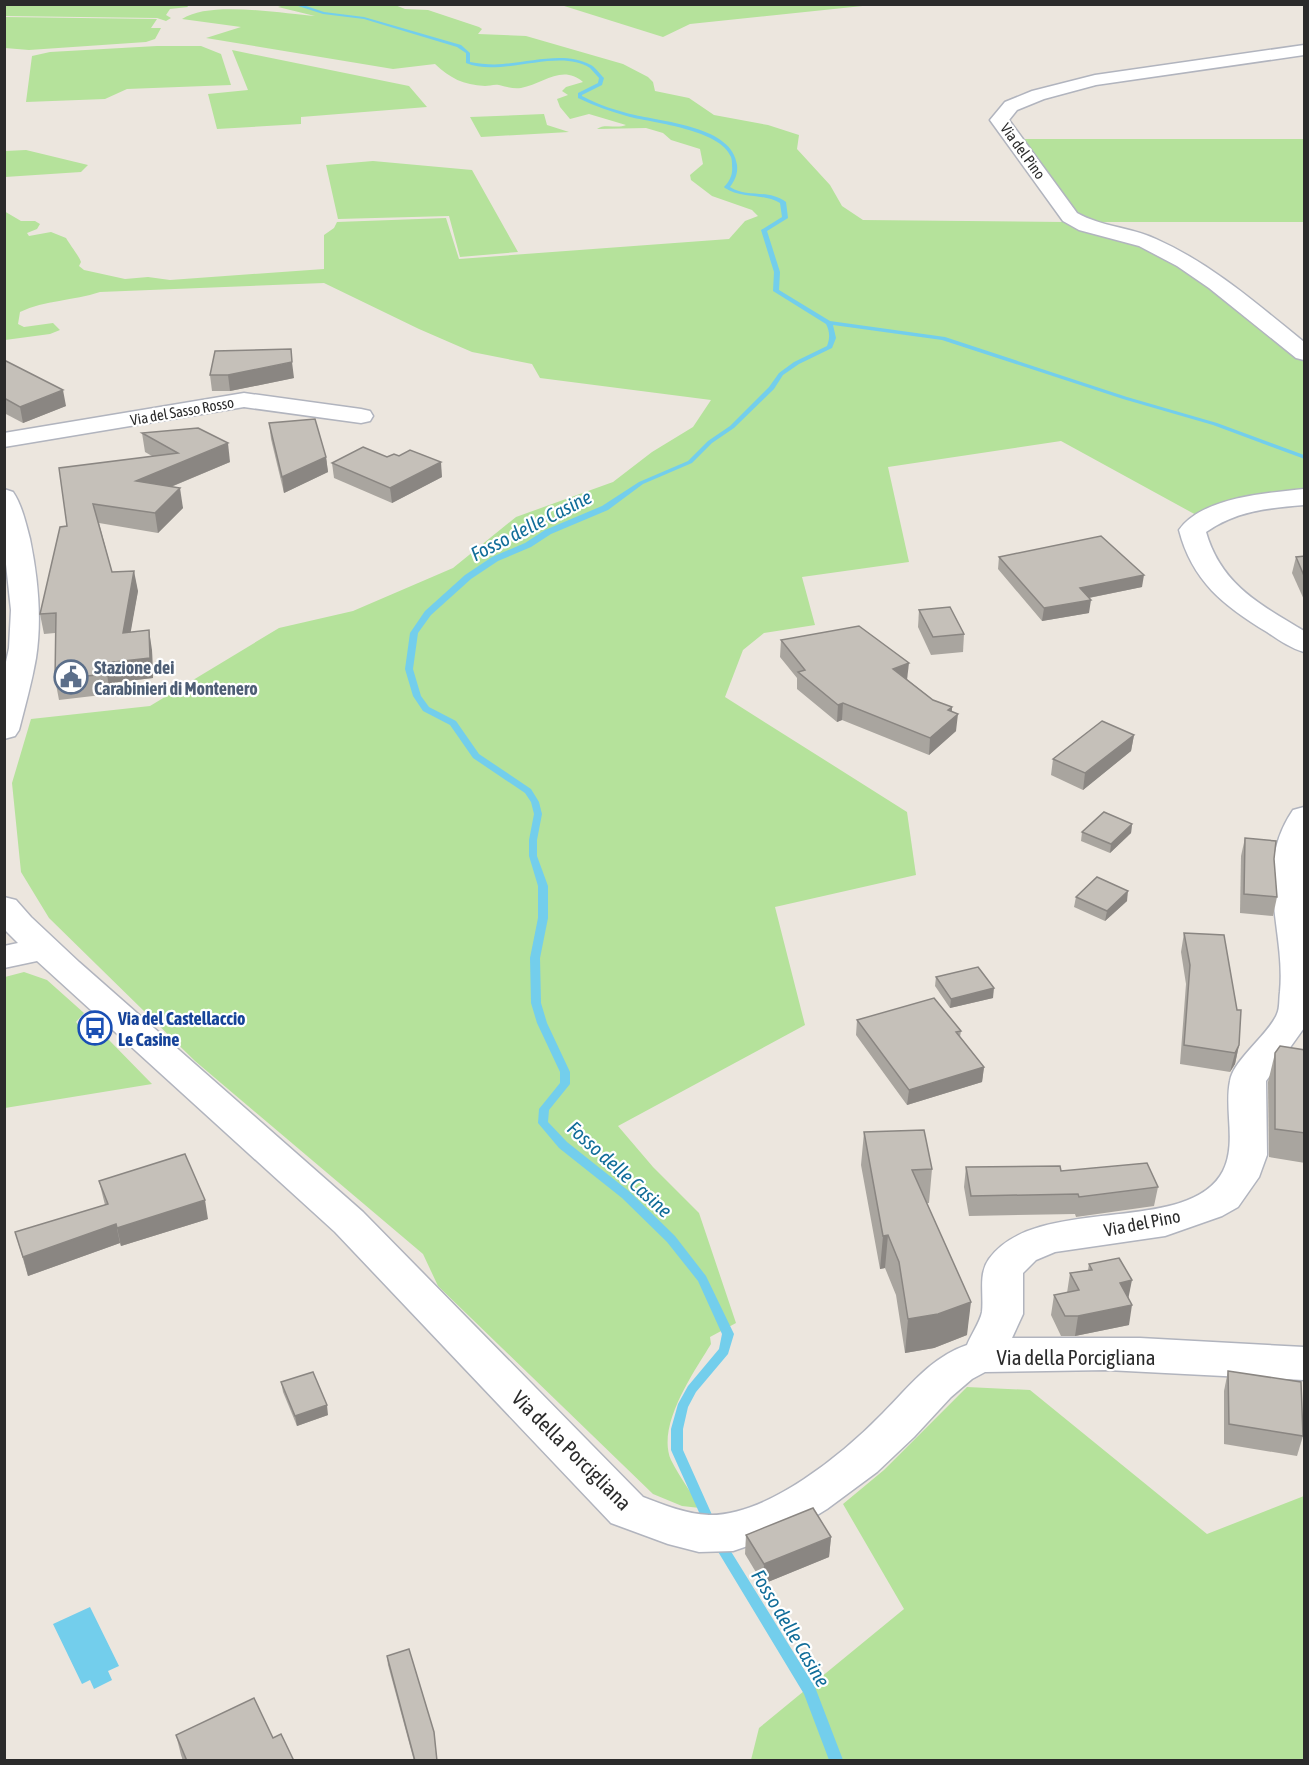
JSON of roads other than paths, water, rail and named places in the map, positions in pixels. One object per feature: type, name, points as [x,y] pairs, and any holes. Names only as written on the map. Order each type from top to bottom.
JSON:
[{"type":"street","name":"Via del Pino","points":[[1305,50],[1095,80],[1011,106],[999,120],[1070,217],[1086,226],[1146,242],[1185,261],[1217,283],[1305,353]]},
{"type":"street","name":"Via del Sasso Rosso","points":[[4,440],[244,400],[361,416]]},
{"type":"street","points":[[4,497],[19,548],[25,589],[22,650],[4,730]]},
{"type":"street","points":[[1305,497],[1244,503],[1205,519],[1192,530],[1194,540],[1223,590],[1305,644]]},
{"type":"street","name":"Via del Pino","points":[[982,1356],[1002,1314],[1003,1269],[1022,1249],[1050,1238],[1165,1222],[1208,1206],[1224,1197],[1240,1177],[1248,1155],[1248,1079],[1295,1016],[1299,971],[1287,887],[1292,848],[1305,817]]},
{"type":"street","name":"Via della Porcigliana","points":[[4,907],[44,948],[349,1222],[627,1510],[675,1529],[711,1535],[762,1524],[790,1511],[851,1467],[891,1434],[932,1389],[956,1369],[982,1356],[1083,1352],[1305,1364]]},
{"type":"street","points":[[4,957],[44,948]]},
{"type":"water","points":[[90,1607],[119,1666],[108,1671],[112,1680],[94,1689],[90,1680],[82,1684],[53,1624]]},
{"type":"waterway","name":"Fosso delle Casine","points":[[294,4],[323,13],[364,18],[459,46],[468,53],[468,63],[501,66],[540,61],[576,61],[591,67],[602,78],[600,84],[580,94],[580,97],[613,110],[680,126],[713,137],[726,146],[734,156],[735,170],[732,181],[727,187],[740,193],[769,196],[783,202],[785,218],[764,230],[777,272],[776,291],[828,323]]},
{"type":"waterway","name":"Fosso delle Casine","points":[[711,1526],[677,1450],[677,1429],[682,1407],[692,1389],[724,1351],[728,1334],[702,1279],[671,1239],[626,1195],[563,1145],[543,1123],[544,1109],[565,1084],[565,1072],[542,1023],[536,1003],[535,958],[543,918],[543,886],[533,856],[533,840],[538,814],[535,802],[528,791],[476,756],[453,723],[426,709],[417,696],[409,669],[414,633],[428,613],[468,577],[495,559],[528,545],[548,532],[605,508],[641,483],[690,462],[710,442],[732,427],[772,388],[775,381],[788,368],[830,347],[833,338],[828,323]]},
{"type":"waterway","points":[[828,323],[943,338],[1125,398],[1215,424],[1304,457]]},
{"type":"waterway","name":"Fosso delle Casine","points":[[718,1541],[810,1691],[836,1760]]},
{"type":"place","name":"Stazione dei Carabinieri di Montenero","points":[[71,677]]},
{"type":"place","name":"Via del Castellaccio Le Casine","points":[[95,1028]]}]
